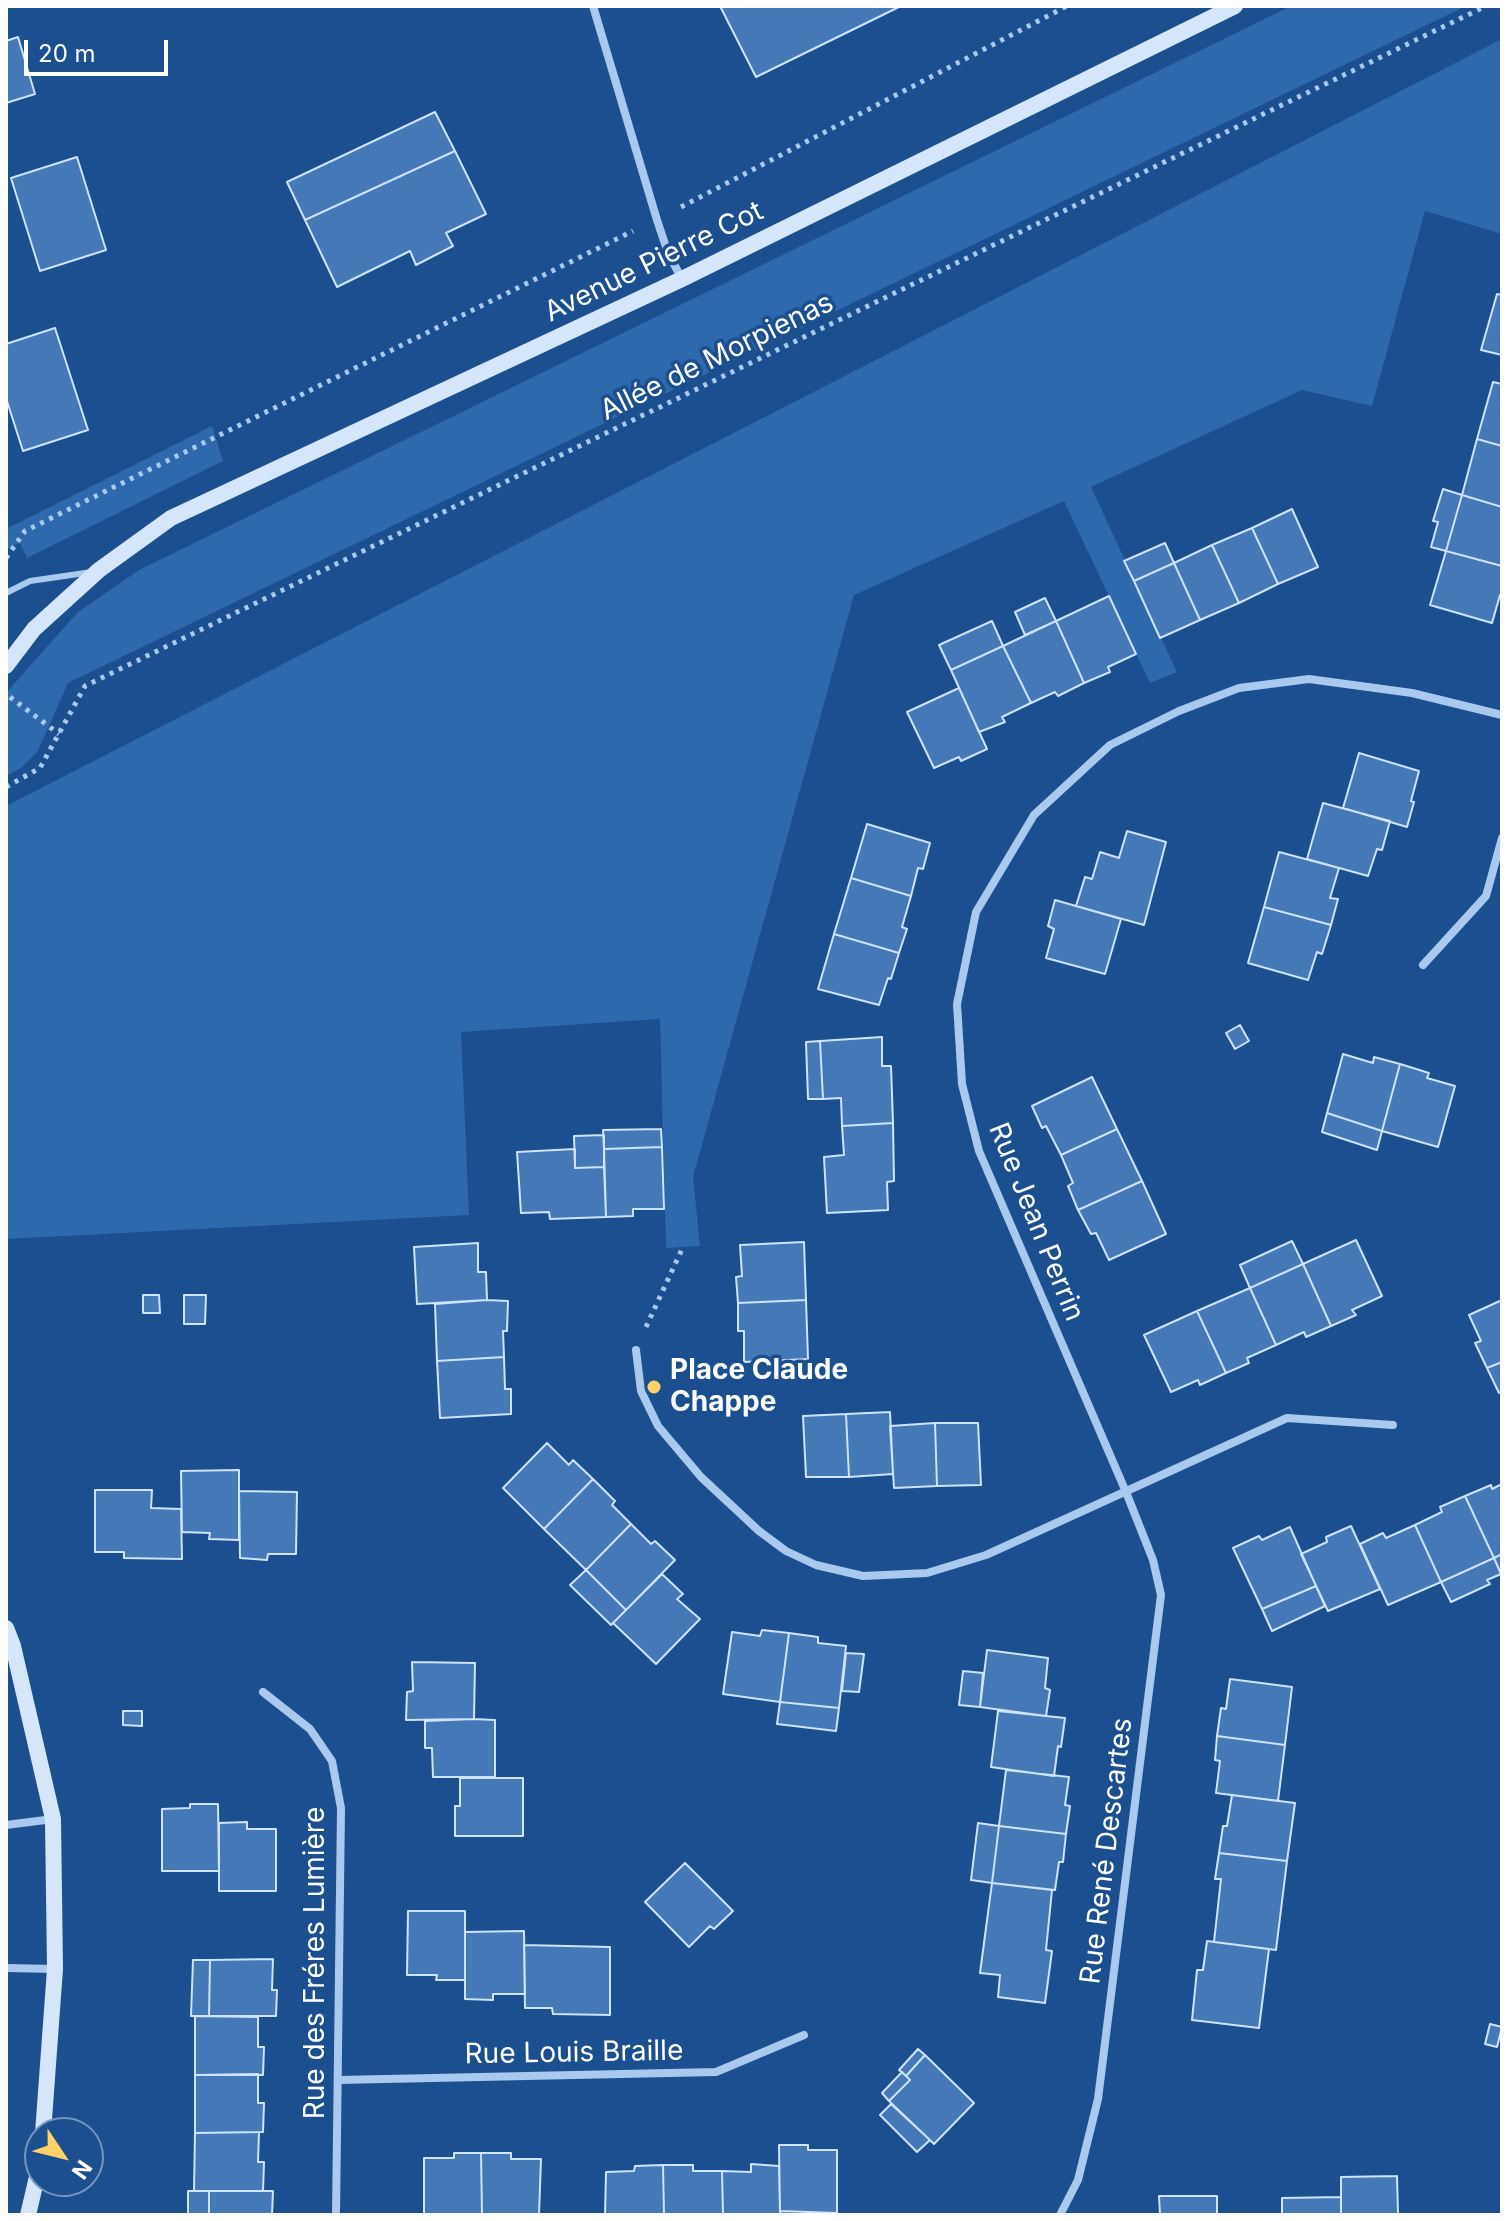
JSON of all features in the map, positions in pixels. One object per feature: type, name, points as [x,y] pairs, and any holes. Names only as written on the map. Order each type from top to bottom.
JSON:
[{"type":"street","points":[[593,6],[657,220],[668,253],[682,279]]},
{"type":"street","name":"Avenue Pierre Cot","points":[[6,666],[34,629],[99,570],[171,518],[682,279],[1235,6]]},
{"type":"street","name":"Rue Jean Perrin","points":[[1126,1492],[979,1151],[962,1084],[957,1004],[976,912],[1034,815],[1110,745],[1179,711],[1239,688],[1309,679],[1412,693],[1502,715]]},
{"type":"street","points":[[1423,965],[1486,896],[1502,838]]},
{"type":"street","points":[[636,1350],[641,1391],[658,1426],[689,1464],[759,1531],[786,1551],[816,1565],[863,1576],[927,1573],[986,1555],[1287,1418],[1393,1425]]},
{"type":"street","name":"Rue René Descartes","points":[[1060,2215],[1078,2180],[1098,2099],[1161,1595],[1153,1560],[1126,1492]]},
{"type":"street","points":[[6,1628],[13,1646],[53,1819],[55,1969],[44,2117]]},
{"type":"street","name":"Rue des Fréres Lumière","points":[[263,1692],[310,1729],[332,1761],[341,1808],[336,2215]]},
{"type":"street","points":[[6,1825],[53,1819]]},
{"type":"street","points":[[6,1968],[55,1969]]},
{"type":"street","name":"Rue Louis Braille","points":[[338,2080],[716,2072],[804,2035]]},
{"type":"lane","name":"Avenue Pierre Cot","points":[[6,593],[30,581],[99,570]]},
{"type":"path","points":[[6,558],[25,531],[657,220],[1067,6]]},
{"type":"path","name":"Allée de Morpienas","points":[[6,787],[40,768],[85,686],[1486,6]]},
{"type":"path","points":[[6,694],[59,734]]},
{"type":"path","points":[[636,1350],[683,1247]]},
{"type":"shaded area","points":[[1291,6],[1466,6],[68,683],[38,751],[21,768],[6,776],[6,693],[78,612],[139,570]]},
{"type":"shaded area","points":[[1502,39],[1502,234],[1425,211],[1372,406],[1302,390],[1091,487],[1177,672],[1150,683],[1064,501],[854,595],[693,1177],[700,1246],[666,1248],[660,1019],[461,1032],[469,1215],[6,1239],[6,806]]},
{"type":"shaded area","points":[[212,426],[223,461],[27,558],[20,543],[6,549],[6,529]]},
{"type":"building","points":[[720,6],[901,6],[756,77]]},
{"type":"building","points":[[18,37],[35,94],[6,103],[6,41]]},
{"type":"building","points":[[435,112],[455,151],[305,220],[287,182]]},
{"type":"building","points":[[455,151],[486,214],[446,233],[453,246],[416,265],[410,251],[337,287],[305,220]]},
{"type":"building","points":[[77,157],[106,250],[40,271],[11,178]]},
{"type":"building","points":[[1497,294],[1502,295],[1502,355],[1481,350]]},
{"type":"building","points":[[55,328],[88,430],[23,451],[6,398],[6,344]]},
{"type":"building","points":[[1493,382],[1502,384],[1502,446],[1477,439]]},
{"type":"building","points":[[1477,439],[1502,446],[1502,507],[1462,495]]},
{"type":"building","points":[[1443,489],[1462,495],[1446,551],[1431,547],[1438,522],[1433,521]]},
{"type":"building","points":[[1462,495],[1502,507],[1502,566],[1446,551]]},
{"type":"building","points":[[1292,509],[1318,567],[1278,584],[1252,528]]},
{"type":"building","points":[[1252,528],[1278,584],[1239,603],[1212,545]]},
{"type":"building","points":[[1165,543],[1174,563],[1134,581],[1124,561]]},
{"type":"building","points":[[1212,545],[1239,603],[1200,620],[1174,563]]},
{"type":"building","points":[[1446,551],[1502,566],[1502,596],[1492,623],[1430,605]]},
{"type":"building","points":[[1174,563],[1200,620],[1160,638],[1134,581]]},
{"type":"building","points":[[1109,596],[1136,654],[1108,667],[1110,672],[1084,683],[1056,621]]},
{"type":"building","points":[[1045,598],[1056,621],[1025,635],[1015,612]]},
{"type":"building","points":[[992,621],[1003,646],[951,670],[939,645]]},
{"type":"building","points":[[1056,621],[1084,683],[1058,696],[1055,692],[1031,703],[1003,646]]},
{"type":"building","points":[[1003,646],[1031,703],[1002,717],[1005,722],[979,732],[951,670]]},
{"type":"building","points":[[959,688],[987,749],[961,761],[959,757],[934,768],[907,712]]},
{"type":"building","points":[[1359,753],[1419,771],[1407,827],[1343,808]]},
{"type":"building","points":[[1323,803],[1390,821],[1382,850],[1377,849],[1368,876],[1307,859]]},
{"type":"building","points":[[867,824],[930,843],[923,869],[918,868],[911,896],[851,878]]},
{"type":"building","points":[[1127,831],[1166,842],[1144,925],[1076,906],[1085,877],[1092,879],[1100,852],[1119,858]]},
{"type":"building","points":[[1279,852],[1339,868],[1330,898],[1338,899],[1331,925],[1264,907]]},
{"type":"building","points":[[851,878],[911,896],[902,927],[907,929],[899,953],[834,934]]},
{"type":"building","points":[[1055,900],[1121,919],[1105,974],[1046,958],[1054,929],[1048,926]]},
{"type":"building","points":[[1264,907],[1331,925],[1322,954],[1317,952],[1308,980],[1248,963]]},
{"type":"building","points":[[834,934],[899,953],[879,1005],[818,989]]},
{"type":"building","points":[[1240,1025],[1249,1041],[1235,1049],[1226,1033]]},
{"type":"building","points":[[882,1037],[882,1066],[891,1066],[893,1123],[842,1126],[841,1098],[823,1099],[820,1041]]},
{"type":"building","points":[[820,1041],[823,1099],[808,1099],[806,1042]]},
{"type":"building","points":[[1343,1054],[1373,1063],[1374,1057],[1400,1064],[1382,1131],[1327,1113]]},
{"type":"building","points":[[1400,1064],[1429,1073],[1427,1078],[1455,1086],[1438,1147],[1382,1131]]},
{"type":"building","points":[[1092,1077],[1117,1129],[1061,1155],[1046,1126],[1042,1128],[1032,1106]]},
{"type":"building","points":[[1327,1113],[1382,1131],[1377,1150],[1322,1132]]},
{"type":"building","points":[[893,1123],[894,1181],[887,1182],[888,1210],[827,1213],[824,1157],[844,1155],[842,1126]]},
{"type":"building","points":[[661,1129],[662,1147],[604,1149],[603,1130]]},
{"type":"building","points":[[1117,1129],[1142,1181],[1078,1210],[1068,1186],[1073,1183],[1061,1155]]},
{"type":"building","points":[[604,1135],[604,1167],[575,1168],[574,1136]]},
{"type":"building","points":[[662,1147],[664,1209],[633,1209],[633,1216],[606,1217],[604,1149]]},
{"type":"building","points":[[575,1149],[575,1168],[604,1167],[606,1217],[550,1219],[549,1212],[521,1213],[517,1152]]},
{"type":"building","points":[[1142,1181],[1166,1234],[1109,1260],[1096,1233],[1091,1234],[1078,1210]]},
{"type":"building","points":[[1356,1240],[1382,1296],[1352,1310],[1356,1315],[1331,1326],[1303,1264]]},
{"type":"building","points":[[1292,1241],[1303,1264],[1250,1288],[1240,1265]]},
{"type":"building","points":[[804,1242],[806,1300],[738,1303],[736,1277],[742,1276],[740,1245]]},
{"type":"building","points":[[478,1243],[478,1272],[486,1272],[487,1300],[417,1304],[414,1247]]},
{"type":"building","points":[[1303,1264],[1331,1326],[1306,1337],[1304,1332],[1276,1345],[1250,1288]]},
{"type":"building","points":[[1250,1288],[1276,1345],[1247,1358],[1249,1363],[1226,1373],[1197,1311]]},
{"type":"building","points":[[143,1295],[159,1295],[160,1313],[143,1313]]},
{"type":"building","points":[[184,1295],[206,1295],[205,1324],[184,1324]]},
{"type":"building","points":[[806,1300],[808,1359],[744,1362],[744,1331],[738,1331],[738,1303]]},
{"type":"building","points":[[1502,1300],[1502,1362],[1487,1368],[1475,1343],[1481,1341],[1469,1315]]},
{"type":"building","points":[[508,1301],[507,1331],[503,1331],[504,1357],[437,1361],[435,1304]]},
{"type":"building","points":[[1197,1311],[1226,1373],[1200,1385],[1198,1380],[1171,1392],[1144,1335]]},
{"type":"building","points":[[504,1357],[505,1389],[511,1389],[511,1414],[440,1418],[437,1361]]},
{"type":"building","points":[[1502,1362],[1502,1391],[1499,1393],[1487,1368]]},
{"type":"building","points":[[890,1412],[893,1474],[849,1477],[846,1414]]},
{"type":"building","points":[[846,1414],[849,1477],[806,1477],[803,1416]]},
{"type":"building","points":[[935,1423],[978,1423],[981,1485],[937,1486]]},
{"type":"building","points":[[935,1423],[937,1486],[894,1488],[890,1426]]},
{"type":"building","points":[[547,1443],[569,1465],[573,1460],[593,1479],[544,1529],[503,1488]]},
{"type":"building","points":[[239,1470],[239,1540],[209,1539],[210,1533],[182,1532],[181,1471]]},
{"type":"building","points":[[593,1479],[615,1501],[612,1505],[631,1524],[586,1570],[544,1529]]},
{"type":"building","points":[[1502,1484],[1502,1554],[1494,1558],[1465,1496],[1491,1485],[1492,1489]]},
{"type":"building","points":[[95,1490],[152,1490],[151,1508],[181,1509],[182,1559],[124,1558],[124,1552],[95,1552]]},
{"type":"building","points":[[239,1491],[297,1492],[296,1554],[268,1554],[267,1560],[240,1558]]},
{"type":"building","points":[[1465,1496],[1494,1558],[1441,1582],[1415,1525],[1442,1512],[1440,1507]]},
{"type":"building","points":[[631,1524],[651,1544],[655,1541],[675,1560],[626,1610],[586,1570]]},
{"type":"building","points":[[1415,1525],[1441,1582],[1388,1605],[1360,1544],[1383,1533],[1386,1538]]},
{"type":"building","points":[[1351,1526],[1380,1589],[1328,1611],[1301,1554],[1327,1542],[1326,1537]]},
{"type":"building","points":[[1290,1527],[1316,1586],[1262,1609],[1233,1548],[1259,1536],[1262,1540]]},
{"type":"building","points":[[1502,1554],[1502,1574],[1501,1574],[1494,1558]]},
{"type":"building","points":[[1494,1558],[1501,1574],[1487,1580],[1490,1584],[1451,1602],[1441,1582]]},
{"type":"building","points":[[586,1570],[626,1610],[611,1625],[570,1585]]},
{"type":"building","points":[[662,1574],[683,1594],[677,1599],[700,1619],[656,1664],[613,1623]]},
{"type":"building","points":[[1316,1586],[1325,1606],[1272,1631],[1262,1609]]},
{"type":"building","points":[[762,1630],[789,1633],[780,1702],[723,1694],[732,1632],[760,1636]]},
{"type":"building","points":[[789,1633],[818,1637],[818,1643],[846,1646],[839,1708],[780,1702]]},
{"type":"building","points":[[987,1650],[1048,1658],[1045,1688],[1050,1690],[1046,1716],[980,1707]]},
{"type":"building","points":[[846,1653],[864,1654],[859,1692],[842,1691]]},
{"type":"building","points":[[412,1662],[475,1663],[474,1719],[406,1720],[407,1692],[413,1691]]},
{"type":"building","points":[[963,1671],[983,1673],[980,1707],[959,1705]]},
{"type":"building","points":[[1230,1679],[1292,1687],[1285,1745],[1217,1736],[1221,1708],[1226,1709]]},
{"type":"building","points":[[780,1702],[839,1708],[836,1731],[777,1724]]},
{"type":"building","points":[[123,1711],[142,1711],[142,1726],[123,1725]]},
{"type":"building","points":[[998,1711],[1065,1718],[1054,1776],[991,1767]]},
{"type":"building","points":[[495,1720],[495,1777],[433,1777],[432,1748],[425,1748],[425,1721]]},
{"type":"building","points":[[1217,1736],[1285,1745],[1278,1801],[1216,1793],[1220,1761],[1215,1760]]},
{"type":"building","points":[[1006,1770],[1069,1777],[1065,1805],[1070,1806],[1066,1834],[999,1826]]},
{"type":"building","points":[[460,1778],[523,1778],[523,1836],[455,1836],[455,1806],[460,1806]]},
{"type":"building","points":[[1232,1795],[1295,1803],[1287,1861],[1219,1853]]},
{"type":"building","points":[[190,1804],[218,1804],[219,1871],[162,1871],[162,1809],[190,1808]]},
{"type":"building","points":[[247,1822],[247,1829],[276,1829],[276,1891],[219,1891],[219,1823]]},
{"type":"building","points":[[978,1823],[999,1826],[992,1883],[971,1880]]},
{"type":"building","points":[[999,1826],[1066,1834],[1063,1862],[1059,1862],[1055,1890],[992,1883]]},
{"type":"building","points":[[1219,1853],[1287,1861],[1276,1950],[1214,1942],[1221,1879],[1215,1879]]},
{"type":"building","points":[[685,1863],[733,1911],[714,1929],[710,1926],[689,1947],[645,1902]]},
{"type":"building","points":[[992,1883],[1052,1890],[1046,1950],[1052,1951],[1045,2003],[998,1997],[1000,1975],[980,1973]]},
{"type":"building","points":[[408,1911],[465,1911],[465,1980],[436,1980],[437,1975],[407,1975]]},
{"type":"building","points":[[524,1931],[525,1994],[493,1994],[493,2000],[465,1999],[465,1932]]},
{"type":"building","points":[[1207,1941],[1269,1949],[1259,2028],[1192,2020],[1197,1970],[1203,1970]]},
{"type":"building","points":[[524,1945],[610,1947],[610,2015],[553,2014],[552,2008],[525,2008]]},
{"type":"building","points":[[273,1959],[272,1990],[277,1990],[276,2016],[209,2016],[210,1960]]},
{"type":"building","points":[[193,1960],[210,1960],[209,2016],[191,2016]]},
{"type":"building","points":[[195,2016],[258,2017],[258,2047],[264,2047],[263,2075],[195,2075]]},
{"type":"building","points":[[1490,2024],[1502,2027],[1497,2047],[1485,2044]]},
{"type":"building","points":[[918,2049],[925,2055],[906,2076],[899,2070]]},
{"type":"building","points":[[925,2055],[974,2103],[934,2144],[889,2101],[910,2080],[906,2076]]},
{"type":"building","points":[[902,2072],[910,2080],[889,2101],[882,2093]]},
{"type":"building","points":[[258,2074],[258,2103],[264,2103],[263,2132],[195,2133],[195,2075]]},
{"type":"building","points":[[891,2104],[930,2140],[917,2152],[880,2115]]},
{"type":"building","points":[[259,2132],[258,2162],[264,2162],[263,2191],[194,2191],[195,2133]]},
{"type":"building","points":[[779,2145],[808,2145],[808,2150],[837,2150],[837,2213],[780,2211]]},
{"type":"building","points":[[454,2153],[481,2153],[482,2215],[424,2215],[424,2158],[454,2158]]},
{"type":"building","points":[[481,2153],[511,2153],[511,2159],[541,2159],[539,2215],[482,2215]]},
{"type":"building","points":[[751,2164],[779,2166],[780,2215],[723,2215],[722,2171],[751,2172]]},
{"type":"building","points":[[663,2165],[693,2165],[693,2171],[722,2171],[723,2215],[664,2215]]},
{"type":"building","points":[[663,2165],[664,2215],[605,2215],[606,2172],[634,2171],[635,2166]]},
{"type":"building","points":[[1397,2176],[1398,2215],[1341,2215],[1341,2177]]},
{"type":"building","points":[[188,2191],[209,2191],[209,2215],[188,2215]]},
{"type":"building","points":[[209,2191],[273,2191],[272,2215],[209,2215]]},
{"type":"building","points":[[1159,2196],[1217,2196],[1217,2214],[1247,2215],[1160,2215]]},
{"type":"building","points":[[1341,2197],[1341,2215],[1282,2215],[1282,2198]]},
{"type":"building","points":[[780,2211],[837,2213],[837,2215],[780,2215]]},
{"type":"place","name":"Place Claude Chappe","points":[[654,1387]]}]
